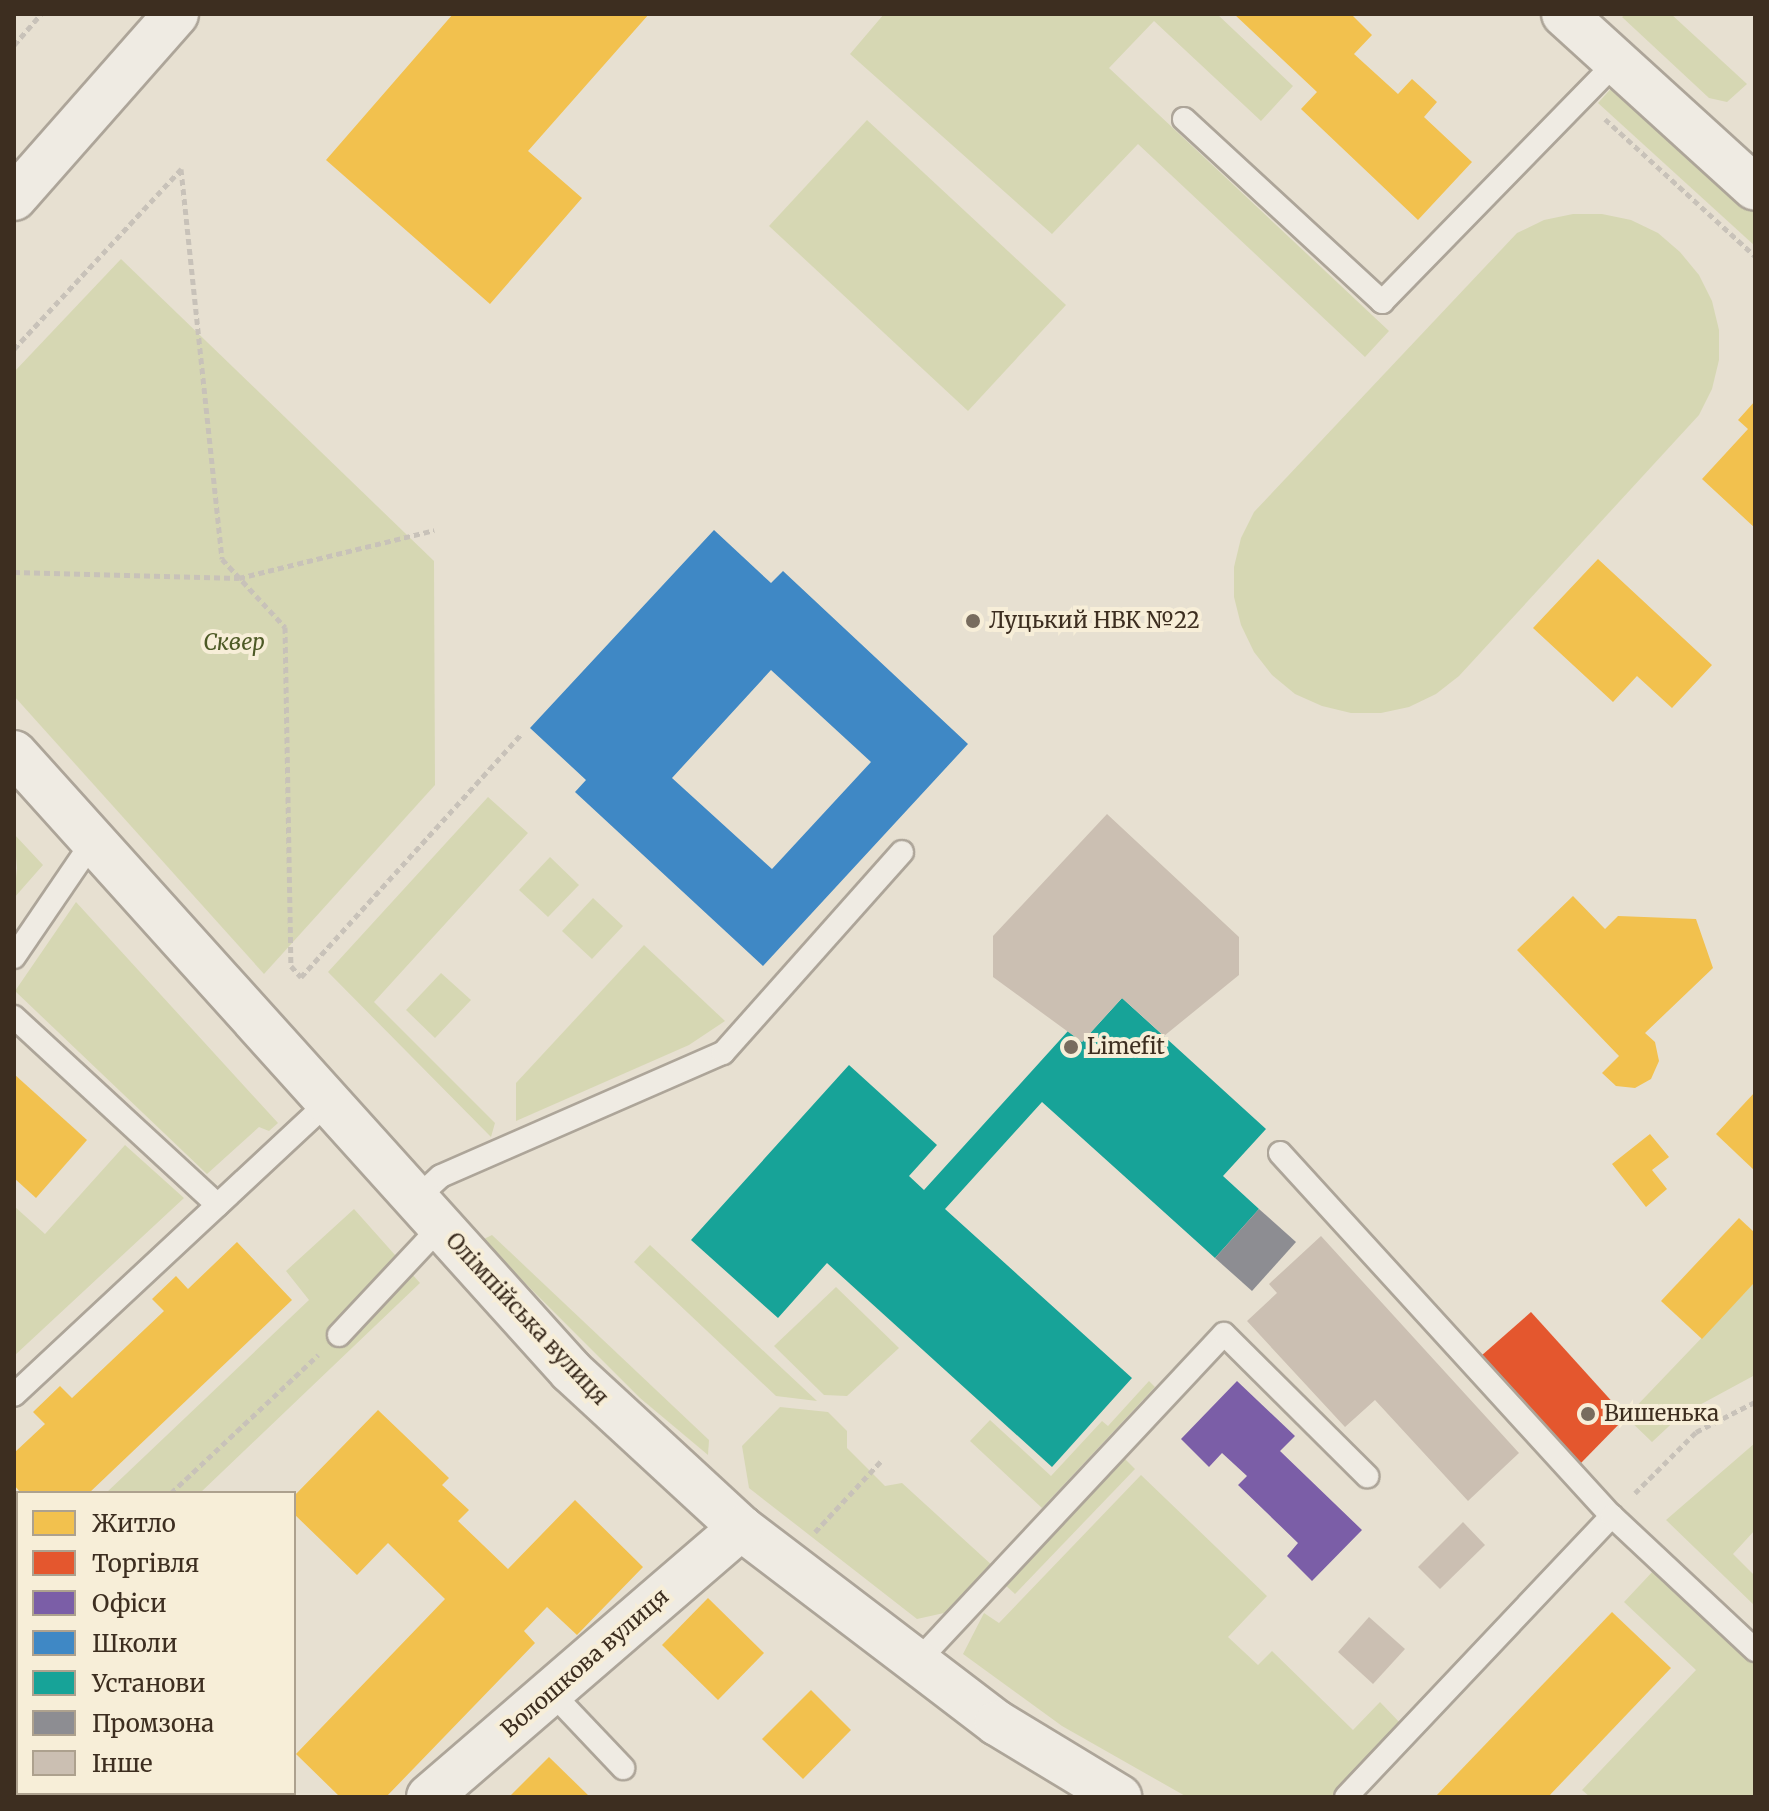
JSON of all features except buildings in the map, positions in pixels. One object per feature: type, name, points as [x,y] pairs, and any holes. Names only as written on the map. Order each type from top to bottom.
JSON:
[{"type":"street","points":[[14,198],[176,14]]},
{"type":"street","points":[[1564,14],[1755,188]]},
{"type":"street","name":"Олімпійська вулиця","points":[[14,753],[571,1371],[741,1528],[997,1723],[1119,1797]]},
{"type":"street","name":"Волошкова вулиця","points":[[429,1797],[741,1528]]},
{"type":"lane","points":[[1184,119],[1382,302],[1617,61]]},
{"type":"lane","points":[[14,957],[93,841]]},
{"type":"lane","points":[[339,1335],[428,1213],[441,1176],[723,1053],[902,852]]},
{"type":"lane","points":[[14,1017],[218,1205]]},
{"type":"lane","points":[[14,1395],[328,1102]]},
{"type":"lane","points":[[1280,1153],[1612,1516],[1755,1650]]},
{"type":"lane","points":[[917,1662],[1224,1334],[1367,1476]]},
{"type":"lane","points":[[1346,1797],[1612,1516]]},
{"type":"lane","points":[[551,1692],[623,1768]]},
{"type":"path","points":[[14,45],[41,14]]},
{"type":"path","points":[[1582,97],[1755,256]]},
{"type":"path","points":[[14,349],[181,169],[222,559],[285,627],[291,966],[301,977],[522,733]]},
{"type":"path","points":[[14,572],[239,578],[434,530]]},
{"type":"path","points":[[173,1491],[339,1335]]},
{"type":"path","points":[[1612,1516],[1696,1432],[1755,1402]]},
{"type":"path","points":[[809,1539],[881,1461]]},
{"type":"green space","points":[[884,14],[1217,14],[1293,86],[1261,121],[1154,21],[1109,68],[1389,331],[1365,357],[1138,144],[1052,234],[850,54]]},
{"type":"green space","points":[[1626,14],[1671,14],[1747,84],[1727,102],[1709,98],[1622,17]]},
{"type":"green space","points":[[1615,84],[1755,211],[1755,246],[1598,103]]},
{"type":"green space","points":[[867,120],[1066,305],[968,411],[769,226]]},
{"type":"green space","points":[[1573,214],[1602,214],[1631,220],[1658,233],[1680,252],[1699,275],[1712,301],[1719,330],[1719,360],[1712,389],[1699,415],[1459,676],[1436,694],[1409,707],[1381,713],[1351,713],[1322,706],[1295,694],[1272,675],[1254,652],[1241,625],[1234,597],[1234,567],[1241,538],[1254,512],[1517,233],[1544,220]]},
{"type":"green space","name":"Сквер","points":[[121,259],[434,561],[435,785],[264,974],[14,696],[14,372]]},
{"type":"green space","points":[[488,797],[528,833],[374,1002],[495,1123],[491,1137],[328,972]]},
{"type":"green space","points":[[14,834],[43,865],[14,898],[17,868]]},
{"type":"green space","points":[[550,857],[579,885],[548,917],[519,890]]},
{"type":"green space","points":[[593,898],[623,926],[592,959],[562,931]]},
{"type":"green space","points":[[76,902],[278,1123],[269,1131],[259,1127],[207,1174],[15,991]]},
{"type":"green space","points":[[644,945],[725,1021],[689,1045],[516,1121],[516,1083]]},
{"type":"green space","points":[[441,973],[471,1000],[435,1038],[406,1010]]},
{"type":"green space","points":[[125,1145],[184,1198],[14,1356],[14,1206],[45,1234]]},
{"type":"green space","points":[[354,1209],[420,1283],[202,1491],[108,1491],[309,1300],[286,1271]]},
{"type":"green space","points":[[492,1235],[709,1440],[708,1455],[640,1398],[482,1240]]},
{"type":"green space","points":[[650,1245],[817,1401],[776,1396],[634,1262]]},
{"type":"green space","points":[[1755,1282],[1755,1375],[1681,1415],[1652,1442],[1626,1417]]},
{"type":"green space","points":[[836,1287],[899,1348],[847,1396],[824,1395],[774,1346]]},
{"type":"green space","points":[[1149,1381],[1155,1387],[1042,1508],[970,1441],[990,1420],[1051,1476],[1102,1421],[1108,1426]]},
{"type":"green space","points":[[780,1407],[828,1412],[847,1431],[847,1448],[885,1486],[902,1483],[994,1567],[944,1613],[917,1619],[749,1488],[742,1446]]},
{"type":"green space","points":[[1755,1443],[1755,1530],[1733,1554],[1755,1576],[1755,1606],[1666,1520]]},
{"type":"green space","points":[[1124,1458],[1135,1469],[1015,1594],[1003,1583]]},
{"type":"green space","points":[[1141,1475],[1267,1596],[1228,1637],[1258,1665],[1272,1651],[1353,1730],[1380,1702],[1402,1725],[1331,1797],[1187,1797],[1062,1726],[963,1654],[984,1613],[999,1623]]},
{"type":"green space","points":[[1655,1569],[1755,1664],[1755,1797],[1590,1797],[1582,1790],[1696,1670],[1624,1602]]},
{"type":"green space","points":[[14,1709],[16,1795],[134,1797],[14,1797]]},
{"type":"place","name":"Луцький НВК №22","points":[[973,621]]},
{"type":"place","name":"Limefit","points":[[1071,1047]]},
{"type":"place","name":"Вишенька","points":[[1588,1414]]}]
